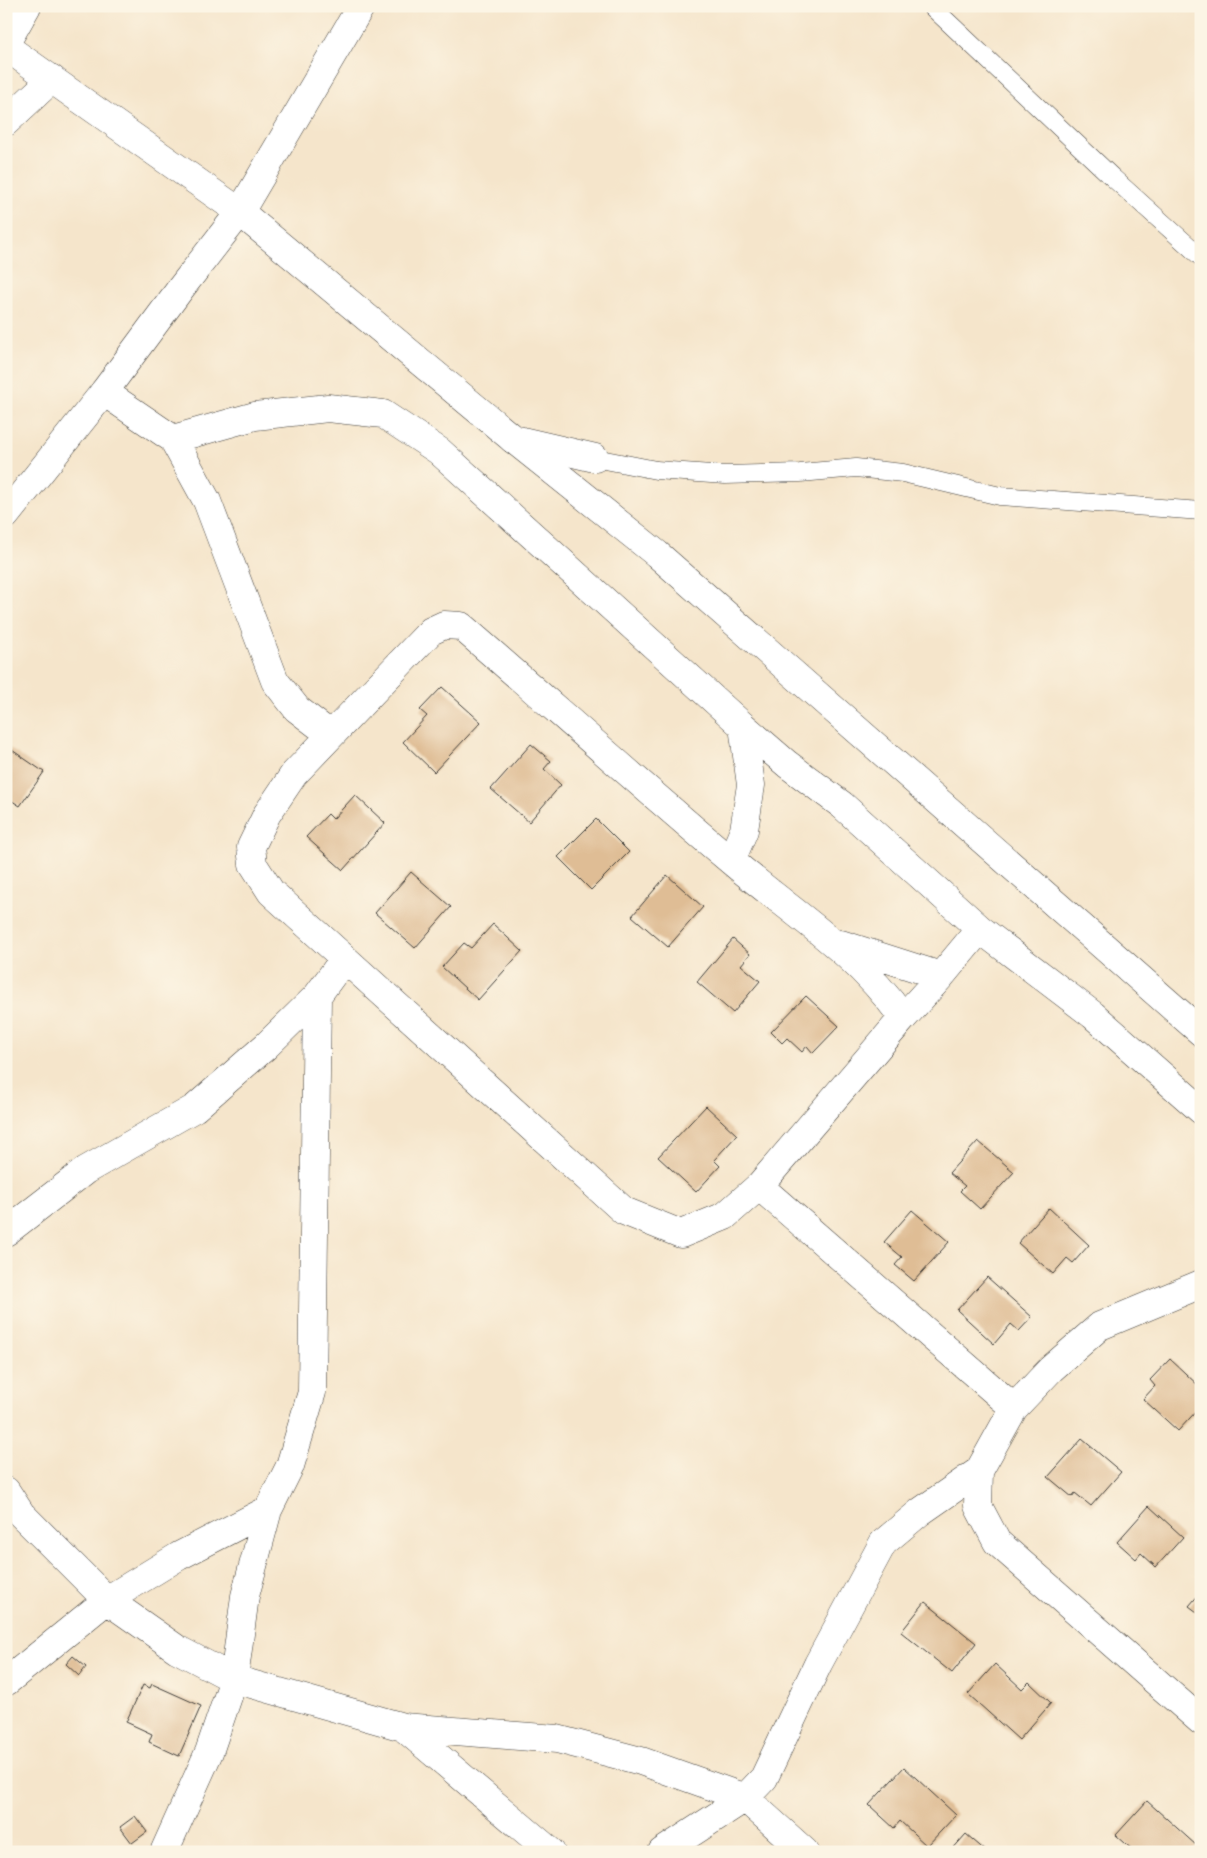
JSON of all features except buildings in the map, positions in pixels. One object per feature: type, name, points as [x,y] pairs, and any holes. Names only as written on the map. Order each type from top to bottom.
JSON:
[{"type":"street","points":[[6,43],[27,6]]},
{"type":"street","points":[[6,515],[104,392],[240,212],[361,6]]},
{"type":"street","points":[[6,47],[240,212],[513,438],[657,554],[1201,1032]]},
{"type":"street","points":[[6,122],[52,79]]},
{"type":"street","points":[[104,392],[173,439],[207,501],[275,681],[297,709],[331,735]]},
{"type":"street","points":[[173,439],[255,416],[328,408],[383,414],[440,451],[743,726],[787,764],[842,805],[980,929],[1093,1015],[1201,1110]]},
{"type":"street","points":[[513,438],[595,458]]},
{"type":"street","points":[[903,1018],[888,997],[835,942],[731,861],[461,626],[444,625],[431,631],[331,735],[294,774],[267,814],[251,847],[253,864],[271,892],[344,960],[624,1211],[681,1234],[725,1216],[759,1186],[903,1018],[942,976],[980,929]]},
{"type":"street","points":[[731,861],[744,830],[751,785],[743,726]]},
{"type":"street","points":[[835,942],[942,976]]},
{"type":"street","points":[[6,1232],[86,1170],[195,1108],[266,1046],[317,996],[344,960]]},
{"type":"street","points":[[164,1852],[209,1752],[234,1679],[245,1596],[268,1510],[290,1466],[312,1392],[317,996]]},
{"type":"street","points":[[759,1186],[1014,1408]]},
{"type":"street","points":[[662,1852],[745,1798],[764,1778],[818,1664],[883,1543],[920,1512],[978,1471],[1014,1408],[1051,1369],[1100,1326],[1201,1284]]},
{"type":"street","points":[[978,1471],[978,1506],[997,1542],[1201,1721]]},
{"type":"street","points":[[6,1491],[21,1514],[107,1600],[177,1648],[234,1679],[403,1727],[557,1739],[641,1761],[745,1798],[805,1852]]},
{"type":"street","points":[[6,1682],[107,1600],[179,1556],[268,1510]]},
{"type":"street","points":[[403,1727],[551,1852]]},
{"type":"lane","points":[[931,6],[1112,177],[1201,257]]},
{"type":"lane","points":[[595,458],[656,470],[725,474],[800,473],[856,468],[903,474],[1000,496],[1201,511]]}]
